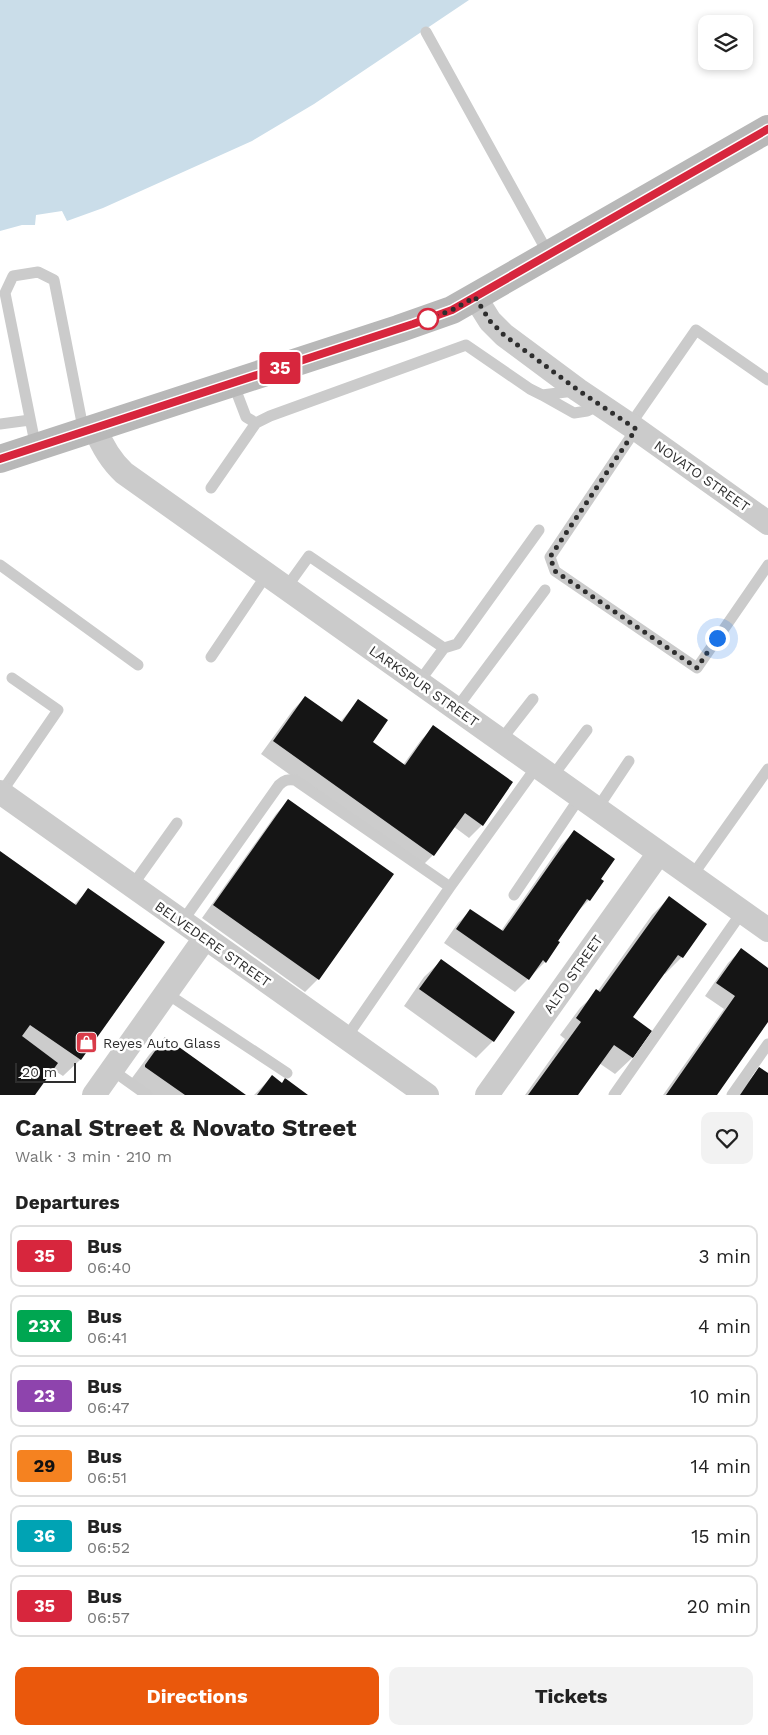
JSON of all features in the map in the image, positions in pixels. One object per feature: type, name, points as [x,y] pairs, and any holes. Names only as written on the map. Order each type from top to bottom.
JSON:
[{"type":"street","points":[[0,460],[452,310],[768,129]]},
{"type":"street","name":"NOVATO STREET","points":[[475,297],[485,315],[498,330],[578,390],[768,523]]},
{"type":"street","name":"LARKSPUR STREET","points":[[89,430],[124,473],[768,930]]},
{"type":"street","name":"BELVEDERE STREET","points":[[0,793],[427,1095]]},
{"type":"street","name":"ALTO STREET","points":[[486,1095],[659,853]]},
{"type":"street","points":[[94,1095],[205,938]]},
{"type":"lane","points":[[426,32],[549,255]]},
{"type":"lane","points":[[36,448],[5,293],[13,276],[38,272],[54,280],[89,430]]},
{"type":"lane","points":[[768,380],[696,330],[550,557],[555,571],[697,668],[768,565]]},
{"type":"lane","points":[[211,488],[256,423],[270,416],[466,345],[530,389],[574,413],[581,413],[599,405]]},
{"type":"lane","points":[[233,383],[246,417],[256,423]]},
{"type":"lane","points":[[542,394],[578,390]]},
{"type":"lane","points":[[0,424],[30,420]]},
{"type":"lane","points":[[419,682],[444,648],[457,644],[539,530]]},
{"type":"lane","points":[[286,588],[309,556],[444,648]]},
{"type":"lane","points":[[0,565],[138,665]]},
{"type":"lane","points":[[210,657],[267,574]]},
{"type":"lane","points":[[456,709],[545,590]]},
{"type":"lane","points":[[0,793],[58,710],[12,678]]},
{"type":"lane","points":[[501,740],[533,700]]},
{"type":"lane","points":[[346,1038],[450,886],[544,771],[587,730]]},
{"type":"lane","points":[[514,895],[588,803],[629,761]]},
{"type":"lane","points":[[692,876],[768,769]]},
{"type":"lane","points":[[182,922],[278,785],[289,779],[295,780],[450,886]]},
{"type":"lane","points":[[132,886],[177,823]]},
{"type":"lane","points":[[614,1095],[742,912]]},
{"type":"lane","points":[[166,993],[287,1073]]},
{"type":"lane","points":[[732,1095],[768,1044]]},
{"type":"lane","points":[[112,1070],[147,1095]]},
{"type":"water","points":[[0,0],[469,0],[314,104],[252,141],[103,208],[67,221],[62,211],[36,215],[35,225],[22,225],[0,231]]},
{"type":"building","points":[[305,696],[342,722],[358,699],[388,720],[373,742],[405,765],[433,725],[513,782],[483,826],[465,813],[434,856],[273,741]]},
{"type":"building","points":[[288,799],[394,874],[319,980],[213,905]]},
{"type":"building","points":[[574,830],[615,859],[601,879],[604,881],[590,901],[587,899],[558,941],[560,942],[546,963],[543,960],[529,980],[456,929],[470,909],[503,931]]},
{"type":"building","points":[[0,851],[76,905],[88,888],[165,942],[81,1060],[30,1025],[22,1036],[58,1063],[35,1095],[0,1095]]},
{"type":"building","points":[[669,896],[707,924],[683,958],[678,955],[633,1017],[652,1031],[633,1058],[614,1045],[578,1095],[528,1095],[581,1022],[576,1018],[596,989],[600,992]]},
{"type":"building","points":[[741,948],[768,968],[768,1022],[717,1095],[666,1095],[735,996],[716,983]]},
{"type":"building","points":[[441,959],[515,1012],[494,1042],[419,989]]},
{"type":"building","points":[[165,1037],[246,1095],[185,1095],[145,1067]]},
{"type":"building","points":[[759,1067],[768,1073],[768,1095],[740,1095]]},
{"type":"building","points":[[272,1075],[282,1083],[285,1078],[308,1095],[257,1095]]},
{"type":"bus line","name":"35","points":[[0,459],[452,310],[768,129]]},
{"type":"place","name":"Reyes Auto Glass","points":[[87,1043]]},
{"type":"route","points":[[428,319],[452,310],[475,297],[485,315],[504,335],[578,390],[636,429],[550,557],[555,571],[697,668],[717,638]]}]
